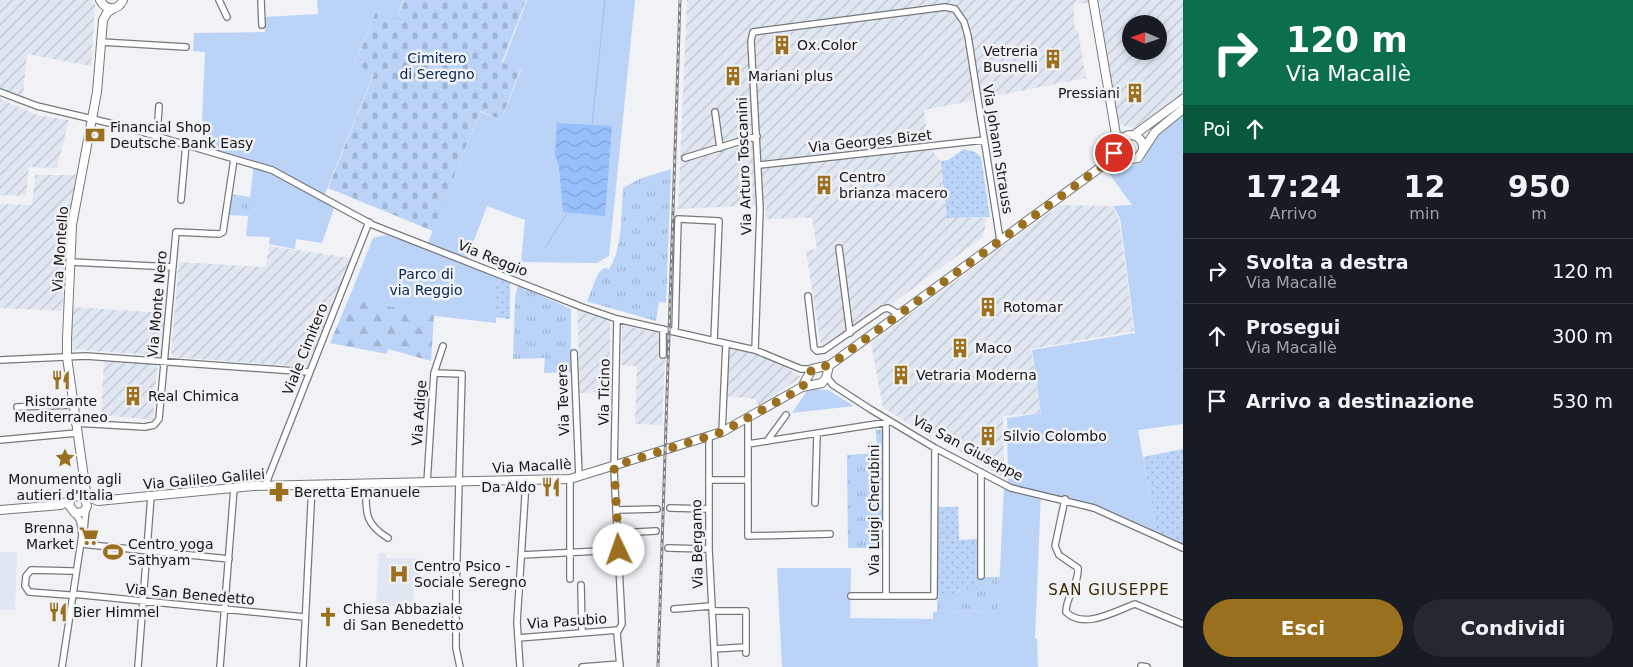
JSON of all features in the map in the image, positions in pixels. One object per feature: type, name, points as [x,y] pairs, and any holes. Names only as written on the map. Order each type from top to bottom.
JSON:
[{"type":"street","points":[[100,0],[108,8],[119,5]]},
{"type":"street","name":"Via Montello","points":[[86,501],[67,357],[73,219],[93,120],[102,26],[100,0]]},
{"type":"street","points":[[102,26],[105,16],[128,0]]},
{"type":"street","points":[[219,0],[227,17]]},
{"type":"street","points":[[261,0],[262,25]]},
{"type":"street","points":[[1093,0],[1112,118],[1120,154],[1126,160]]},
{"type":"street","name":"Via Johann Strauss","points":[[803,24],[945,7],[956,9],[964,22],[968,36],[1000,240]]},
{"type":"street","name":"Via Arturo Toscanini","points":[[755,350],[760,209],[751,36],[753,32],[803,24]]},
{"type":"street","points":[[101,42],[186,48]]},
{"type":"street","name":"Via Reggio","points":[[0,92],[26,103],[157,135],[283,174],[369,222],[575,304],[618,319],[755,350],[817,376]]},
{"type":"street","points":[[817,376],[1105,164],[1124,137],[1146,127],[1183,101]]},
{"type":"street","points":[[157,135],[159,106]]},
{"type":"street","points":[[1105,164],[1138,158],[1155,132],[1183,109]]},
{"type":"street","points":[[715,112],[720,148]]},
{"type":"street","points":[[1112,118],[1120,130],[1141,139],[1143,151]]},
{"type":"street","points":[[685,158],[757,136]]},
{"type":"street","name":"Via Georges Bizet","points":[[759,165],[984,140]]},
{"type":"street","points":[[181,200],[186,144]]},
{"type":"street","name":"Via Monte Nero","points":[[75,423],[145,427],[154,425],[159,419],[176,232],[219,234],[223,232],[234,159]]},
{"type":"street","points":[[675,332],[678,219],[718,220],[714,341]]},
{"type":"street","name":"Viale Cimitero","points":[[265,486],[369,222]]},
{"type":"street","points":[[839,248],[850,333]]},
{"type":"street","points":[[71,262],[174,267]]},
{"type":"street","points":[[808,296],[814,348],[822,351],[883,309],[888,308],[900,315]]},
{"type":"street","name":"Via Ticino","points":[[618,319],[614,466],[622,624],[618,630],[620,666]]},
{"type":"street","points":[[663,355],[664,329]]},
{"type":"street","points":[[722,432],[726,344]]},
{"type":"street","name":"Via Adige","points":[[427,483],[434,373],[443,346]]},
{"type":"street","name":"Via Tevere","points":[[574,353],[578,477]]},
{"type":"street","points":[[0,360],[67,357],[164,360],[309,372]]},
{"type":"street","points":[[434,373],[462,374],[457,482],[456,648],[460,667]]},
{"type":"street","name":"Via Macallè","points":[[312,485],[570,479],[722,432],[748,419],[817,376]]},
{"type":"street","name":"Via San Giuseppe","points":[[817,376],[889,423],[1011,488],[1065,499],[1094,508],[1183,548]]},
{"type":"street","points":[[17,408],[73,405]]},
{"type":"street","points":[[767,441],[786,415]]},
{"type":"street","points":[[748,419],[748,536],[830,534]]},
{"type":"street","points":[[748,444],[889,423]]},
{"type":"street","name":"Via Luigi Cherubini","points":[[886,596],[889,423]]},
{"type":"street","points":[[0,440],[77,434]]},
{"type":"street","points":[[815,503],[817,434]]},
{"type":"street","name":"Via Bergamo","points":[[708,437],[708,549],[715,667]]},
{"type":"street","points":[[851,596],[934,596],[935,448]]},
{"type":"street","points":[[980,472],[981,576]]},
{"type":"street","name":"Via Montello","points":[[71,498],[77,490],[81,474]]},
{"type":"street","points":[[570,479],[570,579]]},
{"type":"street","name":"Via Bergamo","points":[[709,480],[748,480]]},
{"type":"street","points":[[520,667],[518,638],[526,481]]},
{"type":"street","points":[[366,484],[367,518],[376,530],[388,538]]},
{"type":"street","points":[[302,667],[312,485]]},
{"type":"street","name":"Via Galileo Galilei","points":[[71,498],[77,496],[86,501],[98,501],[234,488],[312,485]]},
{"type":"street","points":[[220,667],[234,488]]},
{"type":"street","points":[[138,667],[151,496]]},
{"type":"street","points":[[0,510],[61,505],[71,498]]},
{"type":"street","points":[[71,498],[72,512]]},
{"type":"street","points":[[1065,499],[1055,546],[1059,555],[1078,568],[1075,587],[1066,600],[1066,612],[1075,619],[1090,620],[1135,604],[1183,624]]},
{"type":"street","points":[[72,512],[81,513],[86,501]]},
{"type":"street","points":[[62,667],[71,594],[86,522],[86,501]]},
{"type":"street","points":[[61,505],[72,512],[80,521],[82,535]]},
{"type":"street","points":[[670,508],[709,509]]},
{"type":"street","points":[[616,510],[657,509]]},
{"type":"street","points":[[618,533],[656,531]]},
{"type":"street","points":[[81,544],[229,558]]},
{"type":"street","points":[[668,548],[708,549]]},
{"type":"street","points":[[522,555],[619,550]]},
{"type":"street","name":"Via San Benedetto","points":[[72,571],[31,570],[26,576],[25,586],[29,592],[71,594],[144,603],[304,617]]},
{"type":"street","points":[[582,585],[582,632]]},
{"type":"street","name":"Via Bergamo","points":[[674,609],[746,611],[746,650],[714,649]]},
{"type":"street","name":"Via Pasubio","points":[[518,638],[618,630]]},
{"type":"street","points":[[582,667],[620,666]]},
{"type":"shaded area","points":[[0,0],[91,0],[95,5],[91,66],[27,54],[23,96],[0,88]]},
{"type":"shaded area","points":[[687,0],[1088,0],[1088,3],[1074,4],[1075,30],[1078,31],[1086,78],[924,110],[928,146],[941,161],[947,218],[987,218],[983,237],[892,304],[882,304],[843,333],[821,346],[806,251],[817,249],[812,218],[765,219],[766,205],[678,209]]},
{"type":"shaded area","points":[[1099,0],[1183,0],[1183,94],[1133,129],[1119,124],[1115,114]]},
{"type":"shaded area","points":[[0,99],[37,115],[69,120],[57,168],[29,167],[26,196],[0,195]]},
{"type":"shaded area","points":[[35,175],[77,175],[69,218],[62,311],[0,308],[0,204],[32,205]]},
{"type":"shaded area","points":[[1060,205],[1112,206],[1119,219],[1134,331],[1031,349],[1041,413],[1003,416],[1004,473],[1001,476],[932,435],[932,439],[883,407],[871,343]]},
{"type":"shaded area","points":[[269,246],[352,258],[308,367],[173,357],[171,352],[179,262],[266,267]]},
{"type":"shaded area","points":[[73,307],[165,313],[161,356],[71,349]]},
{"type":"shaded area","points":[[581,309],[610,319],[610,392],[580,393],[577,310]]},
{"type":"shaded area","points":[[627,326],[661,333],[660,355],[665,356],[662,425],[635,424],[637,366],[622,365],[622,327]]},
{"type":"shaded area","points":[[728,348],[759,355],[784,366],[801,377],[759,406],[755,399],[727,396]]},
{"type":"shaded area","name":"Real Chimica","points":[[104,360],[155,362],[157,367],[153,420],[101,415]]},
{"type":"shaded area","points":[[0,552],[17,552],[15,610],[0,610]]},
{"type":"shaded area","name":"Centro Psico - Sociale Seregno","points":[[379,553],[386,553],[386,558],[420,558],[419,589],[414,589],[413,606],[376,606]]},
{"type":"green space","points":[[317,0],[403,0],[396,19],[376,11],[354,64],[374,73],[322,201],[334,208],[322,243],[296,239],[295,249],[269,244],[270,237],[246,236],[254,161],[201,145],[205,52],[193,51],[194,33],[265,32],[265,17],[318,14]]},
{"type":"green space","name":"Cimitero di Seregno","points":[[404,0],[526,0],[502,62],[520,70],[501,120],[480,111],[433,231],[328,188],[374,74],[354,65],[376,11],[396,19]]},
{"type":"green space","name":"Parco di via Reggio","points":[[527,0],[635,0],[609,256],[597,263],[521,262],[525,220],[487,206],[465,264],[510,282],[510,319],[496,317],[496,323],[436,316],[349,298],[373,238],[386,235],[426,248],[480,112],[501,120],[521,70],[503,63]]},
{"type":"green space","points":[[1183,111],[1183,424],[1138,430],[1157,536],[1074,499],[1041,492],[1035,638],[1037,639],[1038,667],[782,667],[777,568],[851,568],[850,618],[933,619],[933,612],[998,611],[1004,487],[1008,482],[1007,418],[1041,413],[1032,350],[1135,333],[1120,218],[1113,206],[1132,205],[1107,171],[1116,166],[1132,166],[1142,162],[1158,132]]},
{"type":"green space","points":[[964,149],[975,152],[981,157],[990,217],[947,218],[941,161],[948,160]]},
{"type":"green space","points":[[671,169],[666,303],[659,302],[656,321],[587,301],[598,274],[604,268],[609,269],[617,251],[623,188],[639,179]]},
{"type":"green space","points":[[231,194],[251,197],[248,216],[228,215]]},
{"type":"green space","points":[[496,276],[510,282],[509,319],[496,317]]},
{"type":"green space","points":[[518,285],[571,309],[571,372],[544,373],[545,358],[513,359],[515,298]]},
{"type":"green space","points":[[349,298],[434,315],[431,361],[388,349],[387,354],[330,343]]},
{"type":"green space","points":[[808,389],[828,390],[854,406],[792,413]]},
{"type":"green space","points":[[883,429],[882,548],[848,548],[847,455],[877,453],[876,430]]},
{"type":"green space","points":[[1183,449],[1183,547],[1157,536],[1143,457]]},
{"type":"green space","points":[[937,507],[958,507],[959,540],[977,539],[977,590],[959,590],[957,596],[937,596]]},
{"type":"green space","points":[[977,577],[1000,577],[998,611],[937,612],[937,596],[956,596],[960,590],[977,590]]},
{"type":"water","points":[[557,123],[612,126],[605,216],[563,212],[559,166],[555,155]]},
{"type":"waterway","points":[[592,125],[605,0]]},
{"type":"waterway","points":[[545,248],[567,213]]},
{"type":"railway","points":[[658,667],[680,0]]},
{"type":"place","name":"Ox.Color","points":[[782,45]]},
{"type":"place","name":"Vetreria Busnelli","points":[[1053,59]]},
{"type":"place","name":"Mariani plus","points":[[733,76]]},
{"type":"place","name":"Pressiani","points":[[1135,93]]},
{"type":"place","name":"Financial Shop Deutsche Bank Easy","points":[[95,135]]},
{"type":"place","name":"Centro brianza macero","points":[[824,185]]},
{"type":"place","name":"Rotomar","points":[[988,307]]},
{"type":"place","name":"Maco","points":[[960,348]]},
{"type":"place","name":"Vetraria Moderna","points":[[901,375]]},
{"type":"place","name":"Ristorante Mediterraneo","points":[[61,380]]},
{"type":"place","name":"Real Chimica","points":[[133,396]]},
{"type":"place","name":"Silvio Colombo","points":[[988,436]]},
{"type":"place","name":"Monumento agli autieri d'Italia","points":[[65,458]]},
{"type":"place","name":"Da Aldo","points":[[551,487]]},
{"type":"place","name":"Beretta Emanuele","points":[[279,492]]},
{"type":"place","name":"Brenna Market","points":[[89,536]]},
{"type":"place","name":"Centro yoga Sathyam","points":[[113,552]]},
{"type":"place","name":"Centro Psico - Sociale Seregno","points":[[399,574]]},
{"type":"place","name":"Bier Himmel","points":[[58,612]]},
{"type":"place","name":"Chiesa Abbaziale di San Benedetto","points":[[328,617]]},
{"type":"district","name":"SAN GIUSEPPE","points":[[1109,590]]},
{"type":"route","points":[[619,550],[614,466],[722,432],[787,397],[802,387],[812,369],[829,366],[1105,164],[1114,153]]}]
